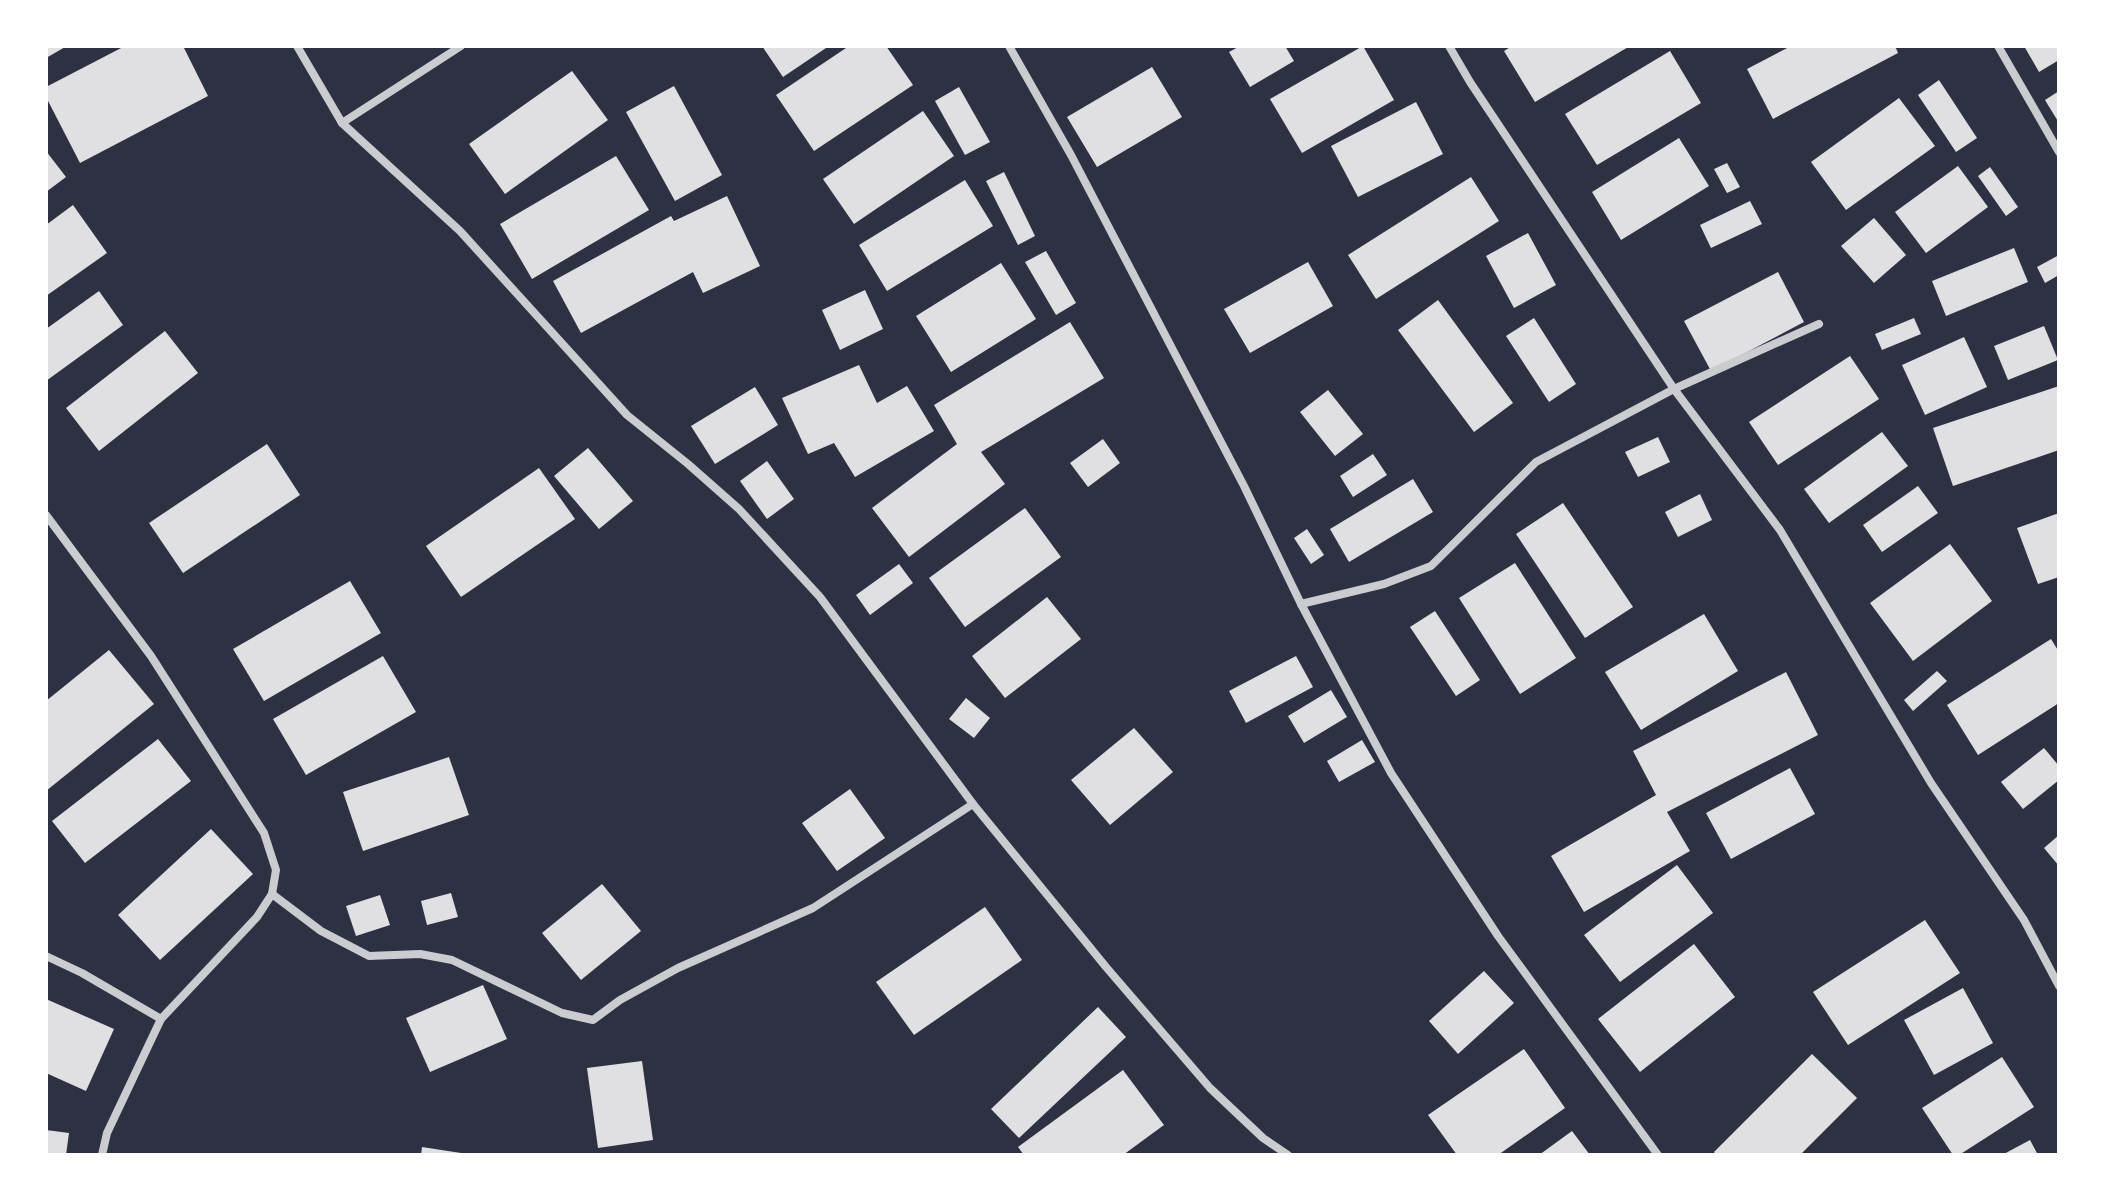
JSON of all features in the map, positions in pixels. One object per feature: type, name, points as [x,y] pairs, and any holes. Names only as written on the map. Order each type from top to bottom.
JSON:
[{"type":"street","points":[[297,46],[342,123],[460,231],[627,415],[739,509],[820,597],[973,804],[1106,967],[1210,1088],[1263,1138],[1288,1155]]},
{"type":"street","points":[[342,123],[461,46]]},
{"type":"street","points":[[1009,46],[1071,155],[1391,773],[1498,936],[1658,1155]]},
{"type":"street","points":[[1449,46],[1674,389],[1780,530],[1931,783],[2024,920],[2059,986]]},
{"type":"street","points":[[1998,46],[2059,152]]},
{"type":"street","points":[[1301,604],[1384,584],[1431,566],[1536,462],[1674,389],[1819,324]]},
{"type":"street","points":[[46,515],[151,656],[264,833],[276,870],[272,894],[257,917],[161,1019],[107,1133],[102,1155]]},
{"type":"street","points":[[272,894],[321,931],[369,956],[420,954],[452,960],[562,1013],[593,1020],[620,1000],[678,968],[813,908],[973,804]]},
{"type":"street","points":[[46,956],[161,1019]]},
{"type":"building","points":[[46,46],[67,46],[46,58]]},
{"type":"building","points":[[125,46],[183,46],[208,96],[80,163],[46,97],[46,87]]},
{"type":"building","points":[[762,46],[829,46],[783,77]]},
{"type":"building","points":[[849,46],[886,46],[913,85],[814,151],[776,95]]},
{"type":"building","points":[[1240,46],[1285,46],[1294,61],[1250,87],[1229,52]]},
{"type":"building","points":[[1363,46],[1394,100],[1302,153],[1270,99]]},
{"type":"building","points":[[1512,46],[1630,46],[1535,102],[1504,51]]},
{"type":"building","points":[[1791,46],[1895,46],[1898,53],[1773,119],[1747,69]]},
{"type":"building","points":[[2024,46],[2059,46],[2059,60],[2039,72]]},
{"type":"building","points":[[1670,51],[1701,103],[1597,165],[1565,114]]},
{"type":"building","points":[[1152,67],[1182,117],[1097,167],[1067,117]]},
{"type":"building","points":[[572,71],[608,120],[505,194],[469,144]]},
{"type":"building","points":[[1939,80],[1977,138],[1956,152],[1918,95]]},
{"type":"building","points":[[674,86],[722,175],[675,201],[626,112]]},
{"type":"building","points":[[959,87],[990,142],[965,155],[935,101]]},
{"type":"building","points":[[2059,91],[2059,123],[2045,100]]},
{"type":"building","points":[[1899,98],[1935,146],[1846,210],[1811,162]]},
{"type":"building","points":[[1416,102],[1443,154],[1358,197],[1331,146]]},
{"type":"building","points":[[923,111],[954,156],[854,224],[823,179]]},
{"type":"building","points":[[1679,138],[1709,186],[1621,240],[1592,192]]},
{"type":"building","points":[[46,151],[66,177],[46,192]]},
{"type":"building","points":[[616,156],[649,210],[532,279],[500,224]]},
{"type":"building","points":[[1727,163],[1740,187],[1727,193],[1714,169]]},
{"type":"building","points":[[1958,166],[1988,207],[1926,253],[1895,212]]},
{"type":"building","points":[[1990,167],[2018,207],[2006,216],[1978,176]]},
{"type":"building","points":[[1004,172],[1035,236],[1018,245],[986,181]]},
{"type":"building","points":[[1471,177],[1499,221],[1376,299],[1348,255]]},
{"type":"building","points":[[965,180],[993,226],[887,291],[859,245]]},
{"type":"building","points":[[727,196],[760,266],[703,293],[693,272],[581,333],[553,281],[671,216],[674,221]]},
{"type":"building","points":[[1750,201],[1762,224],[1711,248],[1700,225]]},
{"type":"building","points":[[73,205],[107,253],[46,296],[46,225]]},
{"type":"building","points":[[1874,218],[1906,255],[1874,283],[1841,246]]},
{"type":"building","points":[[1528,233],[1556,285],[1514,308],[1486,256]]},
{"type":"building","points":[[2014,248],[2028,282],[1946,316],[1932,281]]},
{"type":"building","points":[[1046,251],[1076,303],[1056,315],[1025,262]]},
{"type":"building","points":[[2059,255],[2059,275],[2045,283],[2037,267]]},
{"type":"building","points":[[1308,262],[1333,306],[1250,353],[1224,309]]},
{"type":"building","points":[[1001,263],[1036,319],[951,372],[916,316]]},
{"type":"building","points":[[1778,272],[1804,322],[1711,371],[1684,321]]},
{"type":"building","points":[[865,290],[883,329],[840,350],[822,310]]},
{"type":"building","points":[[99,291],[123,325],[46,381],[46,329]]},
{"type":"building","points":[[1438,300],[1513,403],[1474,432],[1398,330]]},
{"type":"building","points":[[1534,318],[1576,384],[1549,402],[1506,336]]},
{"type":"building","points":[[1914,318],[1921,334],[1882,350],[1875,334]]},
{"type":"building","points":[[1070,322],[1104,378],[981,452],[1005,484],[909,557],[872,508],[957,444],[934,405]]},
{"type":"building","points":[[2044,326],[2058,360],[2008,380],[1994,346]]},
{"type":"building","points":[[165,331],[198,373],[99,451],[66,408]]},
{"type":"building","points":[[1964,337],[1987,387],[1925,415],[1902,365]]},
{"type":"building","points":[[1850,356],[1879,399],[1778,465],[1749,422]]},
{"type":"building","points":[[859,365],[877,403],[907,386],[934,431],[855,477],[834,443],[808,454],[782,398]]},
{"type":"building","points":[[2059,386],[2059,450],[1953,486],[1933,428]]},
{"type":"building","points":[[755,387],[778,425],[715,464],[691,426]]},
{"type":"building","points":[[1328,390],[1363,434],[1335,456],[1300,412]]},
{"type":"building","points":[[1882,432],[1908,466],[1829,523],[1804,489]]},
{"type":"building","points":[[1658,437],[1670,462],[1638,477],[1625,452]]},
{"type":"building","points":[[1103,439],[1120,463],[1088,487],[1070,463]]},
{"type":"building","points":[[267,444],[300,495],[183,573],[149,523]]},
{"type":"building","points":[[588,448],[633,501],[599,529],[554,476]]},
{"type":"building","points":[[1373,454],[1387,475],[1353,497],[1340,476]]},
{"type":"building","points":[[767,461],[794,499],[767,519],[740,481]]},
{"type":"building","points":[[539,468],[575,519],[461,597],[426,546]]},
{"type":"building","points":[[1413,479],[1433,512],[1349,562],[1330,529]]},
{"type":"building","points":[[1918,486],[1938,513],[1882,552],[1863,525]]},
{"type":"building","points":[[1700,494],[1712,520],[1678,537],[1665,512]]},
{"type":"building","points":[[1563,503],[1633,607],[1585,638],[1516,534]]},
{"type":"building","points":[[1025,508],[1061,557],[965,627],[929,578]]},
{"type":"building","points":[[2059,513],[2059,577],[2038,584],[2017,528]]},
{"type":"building","points":[[1307,529],[1324,555],[1311,564],[1294,538]]},
{"type":"building","points":[[1950,544],[1992,601],[1913,661],[1870,603]]},
{"type":"building","points":[[1515,563],[1576,658],[1520,694],[1459,598]]},
{"type":"building","points":[[899,564],[913,583],[870,615],[856,595]]},
{"type":"building","points":[[350,581],[381,633],[264,701],[233,649]]},
{"type":"building","points":[[1047,597],[1081,639],[1005,698],[972,656]]},
{"type":"building","points":[[1435,611],[1480,680],[1456,696],[1410,627]]},
{"type":"building","points":[[1704,614],[1738,671],[1641,730],[1605,672]]},
{"type":"building","points":[[2051,639],[2059,652],[2059,703],[1978,755],[1947,705]]},
{"type":"building","points":[[109,650],[154,704],[46,791],[46,701]]},
{"type":"building","points":[[383,656],[416,712],[306,775],[273,719]]},
{"type":"building","points":[[1296,656],[1313,687],[1246,723],[1229,691]]},
{"type":"building","points":[[1937,671],[1947,681],[1913,711],[1904,700]]},
{"type":"building","points":[[1786,672],[1818,735],[1667,812],[1690,851],[1584,912],[1551,856],[1656,795],[1633,751]]},
{"type":"building","points":[[1331,690],[1347,717],[1304,743],[1288,716]]},
{"type":"building","points":[[966,698],[990,718],[974,738],[949,719]]},
{"type":"building","points":[[1134,728],[1173,772],[1110,825],[1071,780]]},
{"type":"building","points":[[158,739],[191,781],[85,863],[52,821]]},
{"type":"building","points":[[1362,740],[1375,762],[1339,782],[1327,761]]},
{"type":"building","points":[[2044,748],[2059,766],[2059,780],[2023,809],[2001,782]]},
{"type":"building","points":[[449,757],[469,815],[363,851],[343,792]]},
{"type":"building","points":[[1790,768],[1815,814],[1731,859],[1706,813]]},
{"type":"building","points":[[850,789],[885,838],[837,871],[802,823]]},
{"type":"building","points":[[211,829],[253,874],[160,960],[118,915]]},
{"type":"building","points":[[2059,835],[2059,866],[2044,848]]},
{"type":"building","points":[[1677,865],[1713,913],[1620,982],[1584,935]]},
{"type":"building","points":[[602,884],[641,931],[581,980],[542,933]]},
{"type":"building","points":[[451,893],[458,917],[427,925],[421,901]]},
{"type":"building","points":[[380,895],[390,925],[356,936],[346,906]]},
{"type":"building","points":[[985,907],[1022,960],[914,1035],[876,982]]},
{"type":"building","points":[[1925,920],[1960,973],[1848,1045],[1813,992]]},
{"type":"building","points":[[1694,944],[1735,997],[1640,1072],[1598,1019]]},
{"type":"building","points":[[1484,971],[1514,1003],[1458,1054],[1429,1021]]},
{"type":"building","points":[[483,985],[507,1039],[430,1072],[406,1018]]},
{"type":"building","points":[[1963,988],[1993,1043],[1934,1075],[1904,1020]]},
{"type":"building","points":[[46,999],[114,1029],[86,1091],[46,1073]]},
{"type":"building","points":[[1098,1007],[1126,1037],[1019,1138],[991,1109]]},
{"type":"building","points":[[1524,1049],[1565,1108],[1498,1155],[1457,1155],[1428,1115]]},
{"type":"building","points":[[1812,1054],[1857,1098],[1800,1155],[1716,1155],[1714,1152]]},
{"type":"building","points":[[2002,1057],[2034,1107],[1959,1155],[1953,1155],[1922,1108]]},
{"type":"building","points":[[642,1061],[653,1140],[598,1148],[587,1068]]},
{"type":"building","points":[[1123,1070],[1164,1125],[1123,1155],[1024,1155],[1018,1147]]},
{"type":"building","points":[[46,1130],[69,1133],[66,1155],[46,1155]]},
{"type":"building","points":[[1572,1131],[1590,1155],[1539,1155]]},
{"type":"building","points":[[2030,1140],[2038,1155],[2002,1155]]},
{"type":"building","points":[[422,1147],[461,1153],[461,1155],[421,1155]]}]
